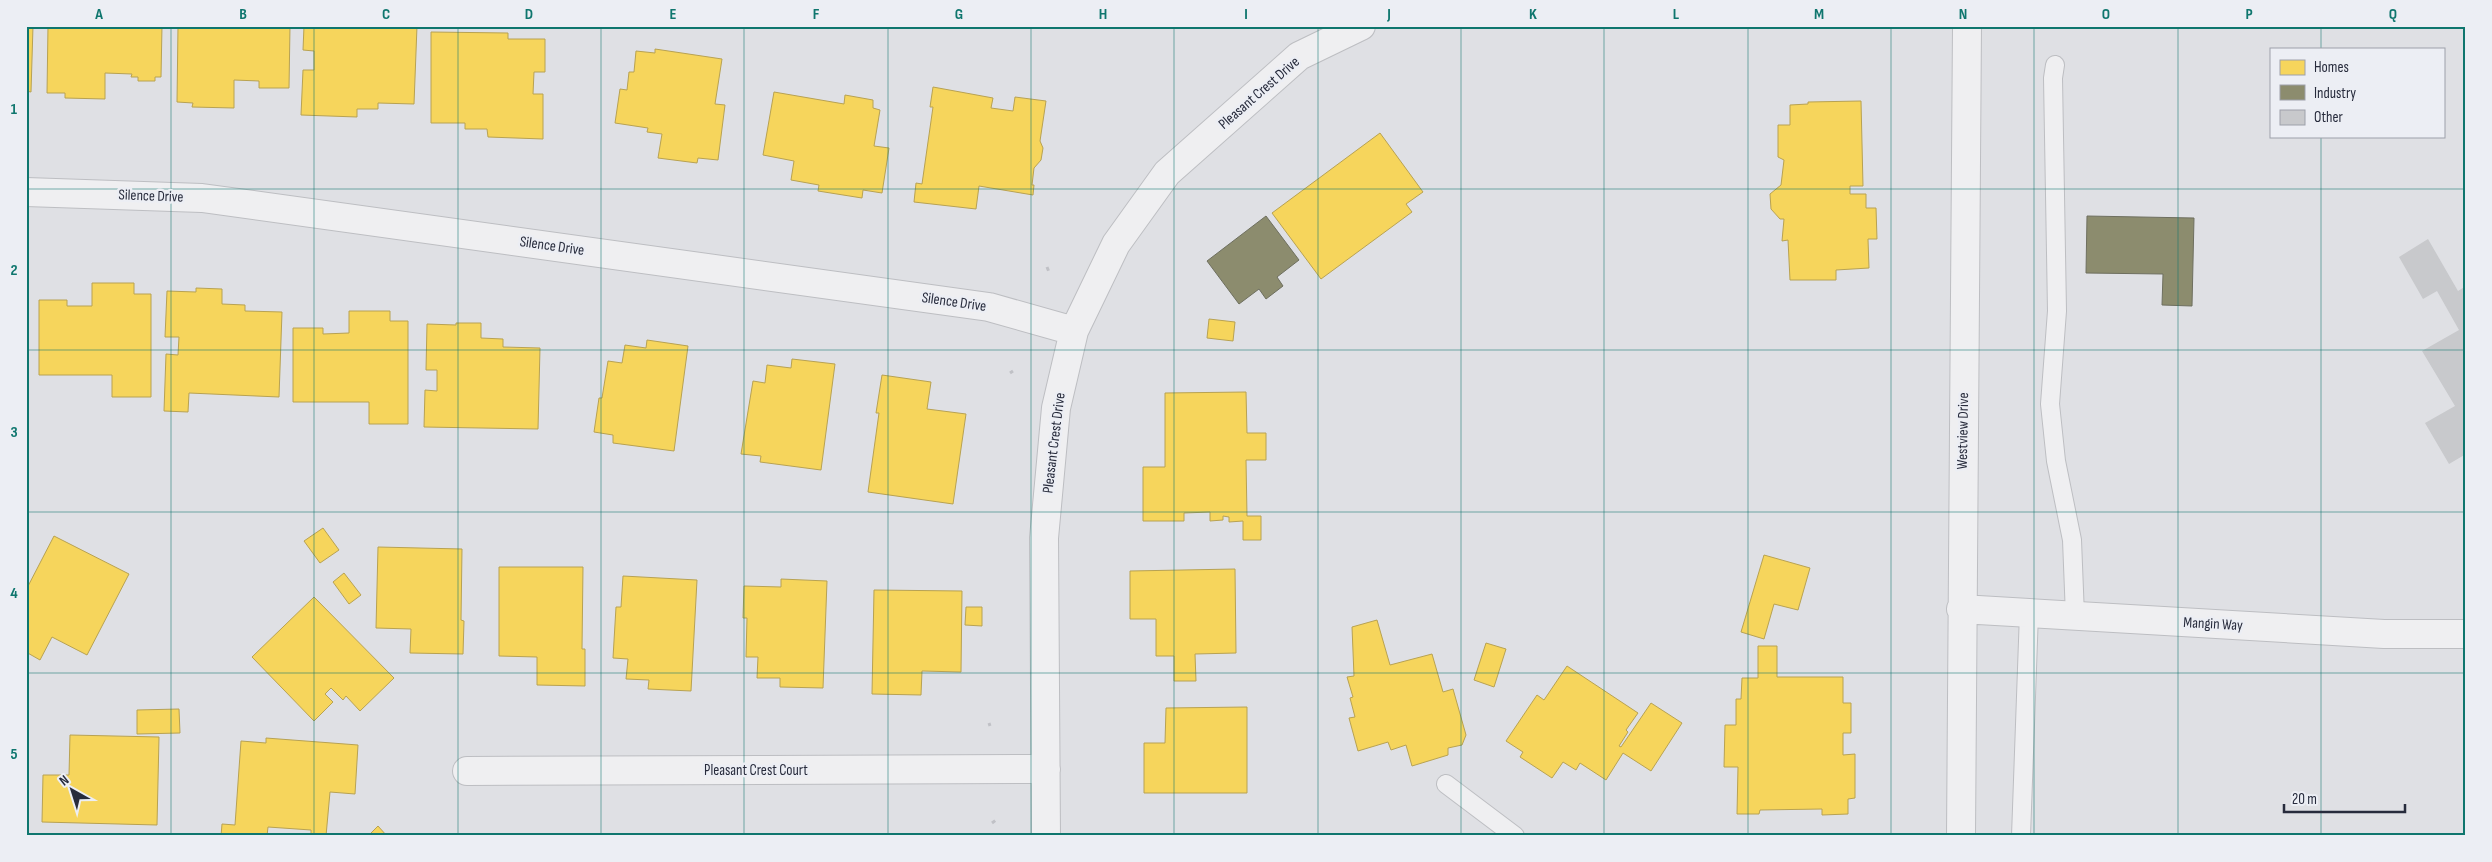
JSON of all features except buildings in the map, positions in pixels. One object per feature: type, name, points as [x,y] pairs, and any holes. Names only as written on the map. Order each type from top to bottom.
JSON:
[{"type":"street","name":"Pleasant Crest Drive","points":[[1046,836],[1044,538],[1056,408],[1074,331],[1116,244],[1167,173],[1299,56],[1361,26]]},
{"type":"street","name":"Westview Drive","points":[[1961,836],[1961,609],[1967,26]]},
{"type":"street","name":"Silence Drive","points":[[26,192],[202,198],[989,307],[1074,331]]},
{"type":"street","name":"Mangin Way","points":[[1961,609],[2384,634],[2466,634]]},
{"type":"street","name":"Pleasant Crest Court","points":[[466,771],[1046,770]]},
{"type":"lane","points":[[2055,65],[2053,78],[2057,311],[2050,404],[2056,461],[2072,540],[2075,616]]},
{"type":"lane","points":[[2021,836],[2029,614]]},
{"type":"lane","points":[[1446,784],[1515,836]]},
{"type":"path","points":[[1047,267],[1049,272]]},
{"type":"path","points":[[992,823],[996,820]]}]
